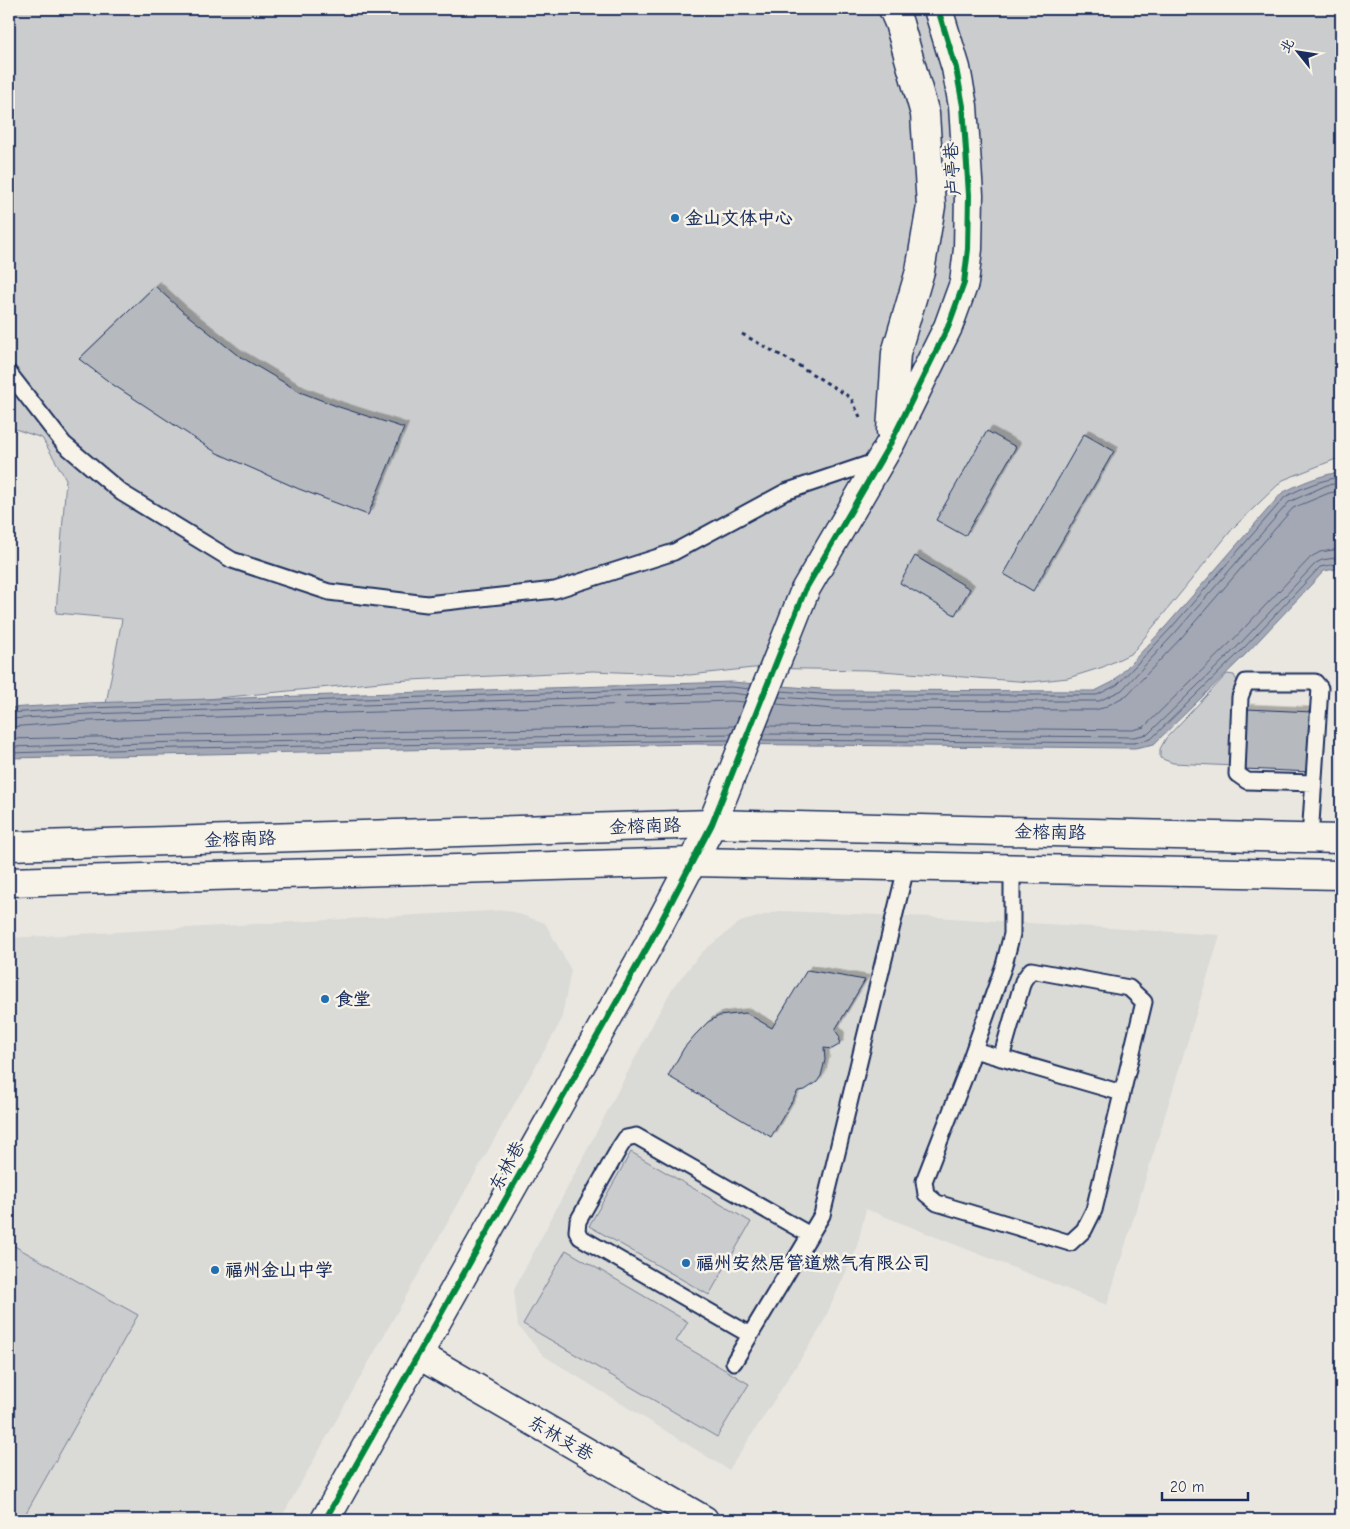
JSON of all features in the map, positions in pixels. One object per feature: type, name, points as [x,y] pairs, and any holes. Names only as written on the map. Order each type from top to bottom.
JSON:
[{"type":"main road","points":[[885,452],[896,353],[920,271],[931,206],[925,114],[899,23],[893,9]]},
{"type":"main road","name":"卢亭巷","points":[[804,590],[885,452],[948,327],[964,283],[968,249],[969,195],[963,106],[956,68],[938,9]]},
{"type":"main road","name":"东林巷","points":[[325,1520],[648,946],[712,824],[804,590]]},
{"type":"main road","name":"金榕南路","points":[[9,846],[712,824],[1341,839]]},
{"type":"main road","name":"金榕南路","points":[[9,882],[691,862],[1341,876]]},
{"type":"main road","name":"东林支巷","points":[[419,1355],[704,1520]]},
{"type":"lane","points":[[9,373],[64,444],[122,493],[232,560],[329,592],[427,604],[555,590],[674,552],[785,492],[885,452]]},
{"type":"lane","points":[[1310,838],[1314,784],[1320,688],[1315,682],[1246,682],[1240,697],[1237,774],[1248,781],[1314,784]]},
{"type":"lane","points":[[734,1362],[822,1215],[906,868]]},
{"type":"lane","points":[[1001,1058],[1023,980],[1031,970],[1129,988],[1144,1002],[1094,1210],[1084,1230],[1070,1243],[937,1203],[926,1194],[924,1181],[974,1050],[1012,934],[1012,870]]},
{"type":"lane","points":[[974,1050],[1122,1093]]},
{"type":"lane","points":[[750,1336],[580,1237],[577,1231],[578,1221],[620,1147],[626,1138],[636,1136],[810,1235]]},
{"type":"path","points":[[742,334],[798,365],[851,398],[885,452]]},
{"type":"shaded area","name":"金山文体中心","points":[[9,9],[1341,9],[1341,457],[1283,480],[1234,527],[1132,653],[1103,667],[1068,678],[1031,682],[868,670],[753,668],[690,675],[593,671],[391,681],[105,709],[122,619],[56,613],[66,479],[42,438],[9,427]]},
{"type":"shaded area","points":[[1227,674],[1234,675],[1239,685],[1234,766],[1173,763],[1160,758],[1160,749],[1166,738]]},
{"type":"shaded area","name":"福州金山中学","points":[[507,910],[545,923],[571,970],[561,1021],[280,1520],[9,1520],[9,938]]},
{"type":"shaded area","points":[[779,911],[933,917],[1220,935],[1107,1305],[866,1209],[856,1250],[820,1329],[729,1470],[544,1356],[518,1326],[514,1290],[672,989],[702,952],[740,922]]},
{"type":"shaded area","points":[[631,1152],[751,1222],[709,1295],[589,1226]]},
{"type":"shaded area","points":[[9,1243],[138,1315],[22,1520],[9,1520]]},
{"type":"shaded area","points":[[566,1250],[688,1322],[676,1341],[749,1384],[717,1437],[523,1324]]},
{"type":"water","points":[[1341,472],[1341,568],[1324,571],[1245,655],[1154,744],[1135,748],[695,744],[9,758],[9,708],[88,703],[731,682],[833,690],[1095,691],[1113,682],[1167,625],[1282,493],[1311,480]]},
{"type":"building","points":[[155,286],[181,310],[236,354],[300,392],[404,428],[368,515],[299,489],[217,453],[112,384],[79,359]]},
{"type":"building","points":[[987,431],[1016,447],[965,536],[936,520]]},
{"type":"building","points":[[1084,434],[1114,451],[1033,591],[1004,574]]},
{"type":"building","points":[[915,556],[970,589],[955,615],[900,583]]},
{"type":"building","points":[[1246,709],[1313,712],[1311,772],[1243,769]]},
{"type":"building","points":[[807,970],[865,980],[835,1030],[840,1037],[839,1045],[832,1049],[824,1048],[825,1060],[821,1076],[817,1082],[805,1090],[798,1091],[771,1137],[668,1076],[684,1048],[695,1035],[708,1022],[719,1016],[746,1013],[772,1028]]},
{"type":"cycle path","points":[[325,1520],[648,946],[712,824],[805,590],[890,444],[948,327],[964,283],[968,249],[969,195],[963,106],[956,68],[938,9]]},
{"type":"place","name":"金山文体中心","points":[[675,218]]},
{"type":"place","name":"食堂","points":[[325,999]]},
{"type":"place","name":"福州安然居管道燃气有限公司","points":[[686,1263]]},
{"type":"place","name":"福州金山中学","points":[[215,1270]]}]
